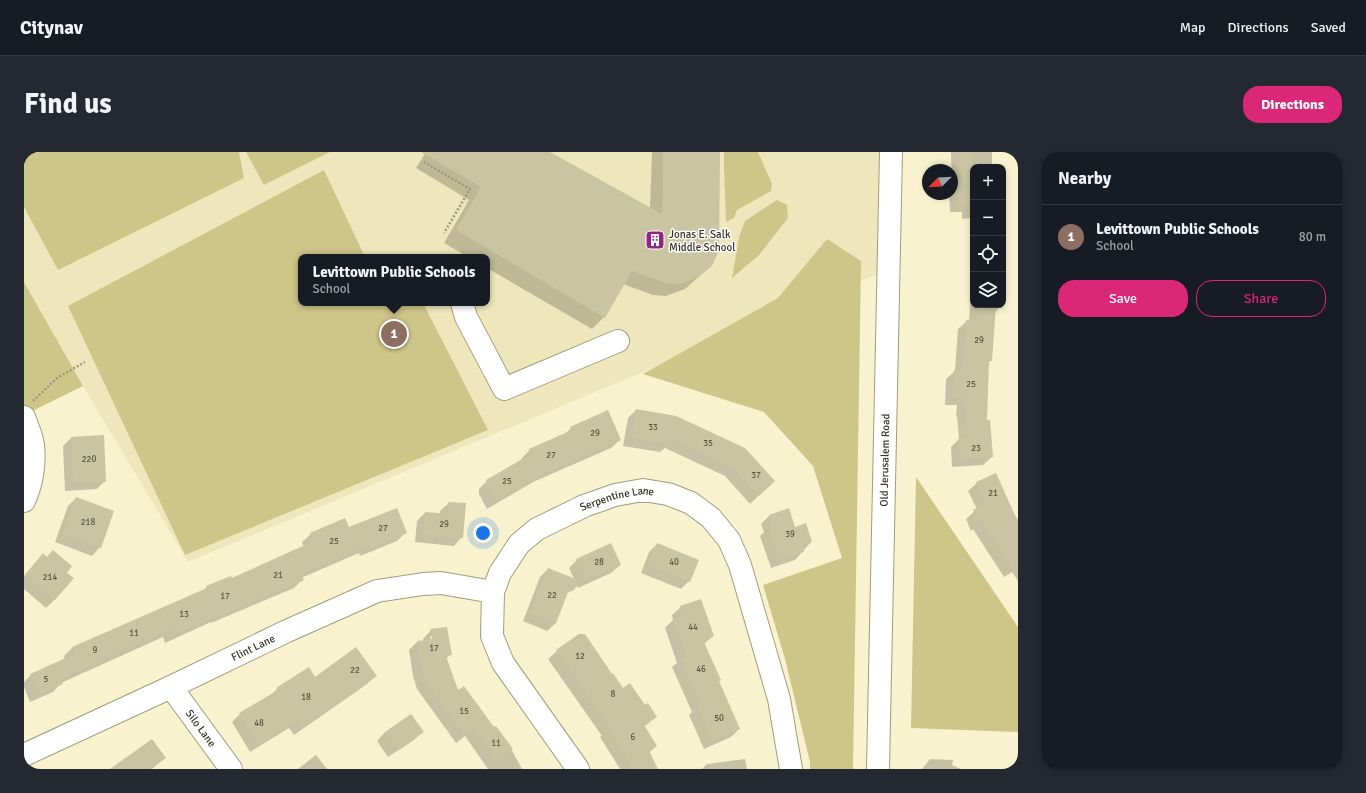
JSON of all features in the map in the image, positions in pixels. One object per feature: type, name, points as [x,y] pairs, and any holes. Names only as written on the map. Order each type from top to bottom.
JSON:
[{"type":"street","name":"Old Jerusalem Road","points":[[878,769],[891,152]]},
{"type":"street","points":[[463,306],[466,317],[504,389],[618,341]]},
{"type":"street","points":[[24,501],[27,495],[33,470],[28,410]]},
{"type":"street","name":"Serpentine Lane","points":[[578,769],[503,663],[492,636],[493,592],[500,573],[519,544],[537,528],[584,506],[615,495],[643,490],[668,494],[691,503],[710,518],[730,540],[740,565],[779,699],[791,769]]},
{"type":"street","name":"Flint Lane","points":[[24,755],[287,631],[377,592],[424,584],[441,583],[493,592]]},
{"type":"street","name":"Silo Lane","points":[[171,687],[231,769]]},
{"type":"path","points":[[424,162],[470,189],[444,233]]},
{"type":"path","points":[[28,410],[58,378],[85,362]]},
{"type":"shaded area","points":[[24,152],[887,152],[885,271],[188,562],[83,386],[24,282]]},
{"type":"shaded area","points":[[24,152],[239,152],[244,178],[58,270],[24,207]]},
{"type":"shaded area","points":[[246,152],[330,152],[264,185]]},
{"type":"shaded area","points":[[724,152],[758,152],[772,184],[771,191],[737,210],[734,218],[726,222],[724,168]]},
{"type":"shaded area","points":[[324,170],[364,254],[298,254],[298,306],[425,306],[488,430],[185,555],[68,306]]},
{"type":"shaded area","points":[[777,200],[787,205],[788,218],[759,255],[732,278],[739,237],[745,221]]},
{"type":"shaded area","points":[[827,239],[861,261],[853,769],[810,769],[810,762],[785,659],[763,585],[842,558],[813,466],[764,412],[643,374],[778,298]]},
{"type":"shaded area","points":[[24,282],[83,386],[26,414],[24,410]]},
{"type":"shaded area","points":[[916,477],[1018,627],[1018,732],[911,728]]},
{"type":"building","name":"Jonas E. Salk Middle School","points":[[421,152],[550,152],[662,214],[663,152],[720,152],[719,250],[712,266],[698,277],[679,284],[666,283],[632,271],[605,318],[456,230],[481,187]]},
{"type":"building","points":[[959,152],[973,152],[973,164],[970,164],[970,204],[958,205]]},
{"type":"building","points":[[978,308],[996,308],[992,361],[989,361],[987,420],[990,420],[993,457],[960,460],[959,438],[967,437],[964,408],[965,397],[953,397],[954,370],[963,370],[966,320],[977,320]]},
{"type":"building","points":[[636,409],[676,416],[745,448],[775,481],[759,496],[733,468],[670,438],[669,444],[631,438]]},
{"type":"building","points":[[608,410],[621,440],[542,474],[496,501],[486,486],[486,480],[531,454],[529,449],[572,430],[570,427]]},
{"type":"building","points":[[104,435],[106,482],[73,483],[71,437]]},
{"type":"building","points":[[996,473],[1018,522],[1018,577],[982,522],[979,523],[973,510],[986,504],[976,482]]},
{"type":"building","points":[[76,497],[114,511],[101,548],[62,533]]},
{"type":"building","points":[[448,502],[466,503],[463,538],[423,535],[425,512],[448,514]]},
{"type":"building","points":[[397,508],[407,533],[369,549],[368,546],[301,574],[304,580],[174,635],[171,629],[61,679],[63,684],[39,694],[30,674],[75,654],[72,647],[207,588],[206,586],[231,576],[232,578],[314,541],[310,533],[345,518],[349,527]]},
{"type":"building","points":[[789,508],[795,527],[806,523],[812,542],[802,545],[804,552],[779,560],[768,527],[772,525],[769,515]]},
{"type":"building","points":[[611,543],[621,565],[586,580],[576,559]]},
{"type":"building","points":[[657,543],[699,560],[690,582],[648,564]]},
{"type":"building","points":[[53,550],[72,566],[67,573],[74,578],[55,600],[25,575],[43,553],[47,557]]},
{"type":"building","points":[[548,568],[583,582],[570,587],[556,623],[530,613]]},
{"type":"building","points":[[701,599],[714,636],[703,640],[721,680],[719,681],[740,729],[713,741],[697,706],[700,705],[680,658],[686,656],[673,619],[682,616],[680,606]]},
{"type":"building","points":[[447,627],[452,655],[446,656],[458,690],[464,686],[494,727],[496,726],[513,749],[496,761],[474,728],[464,735],[425,681],[417,641],[432,639],[430,629]]},
{"type":"building","points":[[579,634],[585,634],[623,688],[630,683],[645,705],[648,703],[657,717],[644,725],[657,746],[649,751],[658,769],[633,769],[608,728],[610,727],[556,650]]},
{"type":"building","points":[[356,647],[377,676],[302,727],[298,721],[258,745],[239,713],[278,690],[276,688],[309,667],[315,677]]},
{"type":"building","points":[[411,714],[424,732],[397,750],[385,732]]},
{"type":"building","points":[[152,739],[166,758],[150,769],[110,769]]},
{"type":"place","name":"Jonas E. Salk Middle School","points":[[655,240]]},
{"type":"place","name":"Levittown Public Schools","points":[[394,334]]}]
